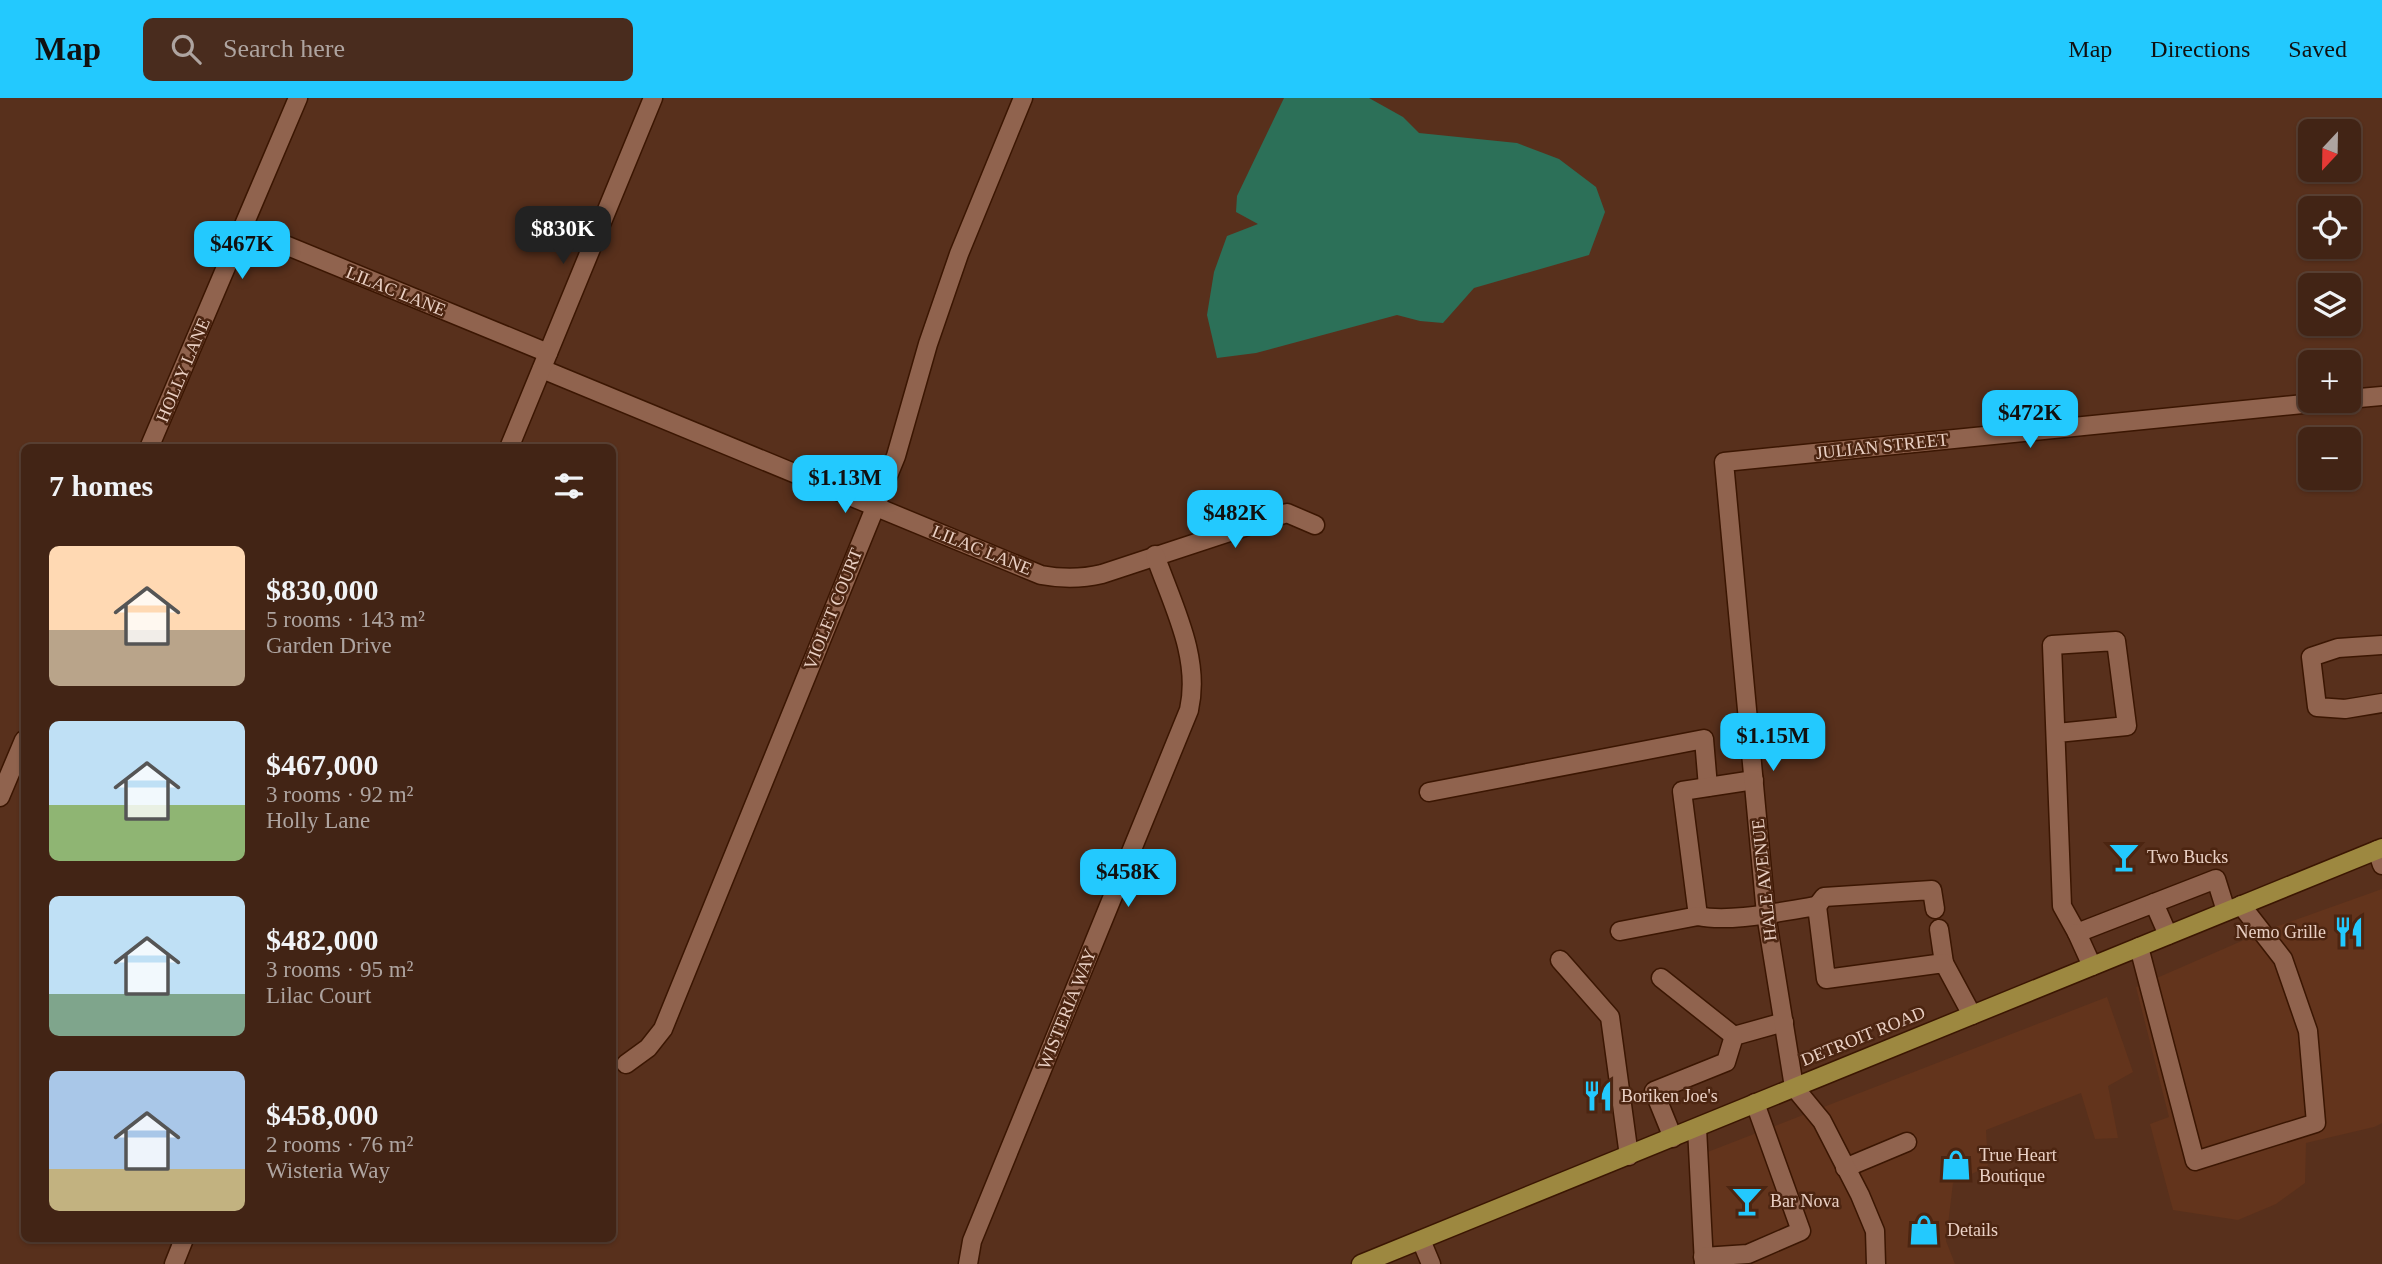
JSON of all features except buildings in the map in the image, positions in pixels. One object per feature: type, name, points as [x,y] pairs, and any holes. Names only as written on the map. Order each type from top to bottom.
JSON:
[{"type":"main road","name":"DETROIT ROAD","points":[[1361,1264],[2234,908],[2380,854]]},
{"type":"street","name":"HOLLY LANE","points":[[151,444],[298,98]]},
{"type":"street","points":[[511,444],[653,98]]},
{"type":"street","name":"VIOLET COURT","points":[[626,1064],[648,1048],[663,1029],[896,456],[928,344],[959,254],[1023,98]]},
{"type":"street","name":"LILAC LANE","points":[[244,228],[875,507],[1041,575],[1083,578],[1287,513],[1315,525]]},
{"type":"street","points":[[2361,398],[2382,396]]},
{"type":"street","name":"JULIAN STREET","points":[[1724,462],[2298,405]]},
{"type":"street","name":"HALE AVENUE","points":[[1724,462],[1766,914],[1794,1087]]},
{"type":"street","name":"WISTERIA WAY","points":[[968,1264],[972,1241],[1189,710],[1193,694],[1193,669],[1155,555]]},
{"type":"street","points":[[2057,733],[2127,726],[2116,641],[2052,645],[2062,905],[2092,966]]},
{"type":"street","points":[[2382,645],[2338,648],[2311,657],[2317,707],[2345,709],[2382,703]]},
{"type":"street","points":[[1429,792],[1704,739],[1708,787]]},
{"type":"street","points":[[0,797],[21,747]]},
{"type":"street","points":[[1698,916],[1682,791],[1754,780]]},
{"type":"street","points":[[2077,933],[2216,879],[2234,908],[2283,959],[2308,1031],[2316,1123],[2195,1161],[2139,947]]},
{"type":"street","points":[[1620,931],[1698,916],[1709,919],[1816,906],[1824,897],[1932,890],[1935,909]]},
{"type":"street","points":[[2154,903],[2168,935]]},
{"type":"street","points":[[1816,906],[1825,979],[1944,963]]},
{"type":"street","points":[[1938,929],[1944,963],[1972,1015]]},
{"type":"street","points":[[1560,960],[1610,1017],[1629,1156]]},
{"type":"street","points":[[1661,978],[1734,1036]]},
{"type":"street","points":[[1734,1036],[1784,1022]]},
{"type":"street","points":[[1673,1138],[1654,1091],[1726,1062],[1734,1036]]},
{"type":"street","points":[[1794,1087],[1822,1121],[1875,1231],[1875,1264]]},
{"type":"street","points":[[1697,1128],[1704,1261],[1748,1254],[1801,1231],[1755,1104]]},
{"type":"street","points":[[1845,1168],[1907,1142]]},
{"type":"street","points":[[1421,1240],[1430,1264]]},
{"type":"street","points":[[174,1264],[183,1242]]},
{"type":"shaded area","points":[[1284,98],[1369,98],[1403,117],[1419,133],[1517,143],[1559,159],[1596,187],[1605,212],[1589,255],[1474,288],[1443,323],[1397,315],[1256,353],[1217,358],[1207,315],[1214,272],[1227,236],[1258,224],[1236,212],[1237,196]]},
{"type":"shaded area","points":[[2382,889],[2382,1123],[2306,1143],[2305,1183],[2276,1204],[2238,1220],[2173,1210],[2150,1124],[2169,1117],[2136,987],[2267,930]]},
{"type":"shaded area","points":[[2107,997],[2133,1072],[2108,1086],[2118,1138],[2095,1139],[2081,1093],[1986,1130],[1988,1166],[1953,1183],[1946,1241],[1955,1264],[1710,1264],[1705,1153]]},
{"type":"place","name":"Two Bucks","points":[[2124,857]]},
{"type":"place","name":"Nemo Grille","points":[[2349,932]]},
{"type":"place","name":"Boriken Joe's","points":[[1598,1096]]},
{"type":"place","name":"True Heart Boutique","points":[[1956,1165]]},
{"type":"place","name":"Bar Nova","points":[[1747,1201]]},
{"type":"place","name":"Details","points":[[1924,1230]]}]
